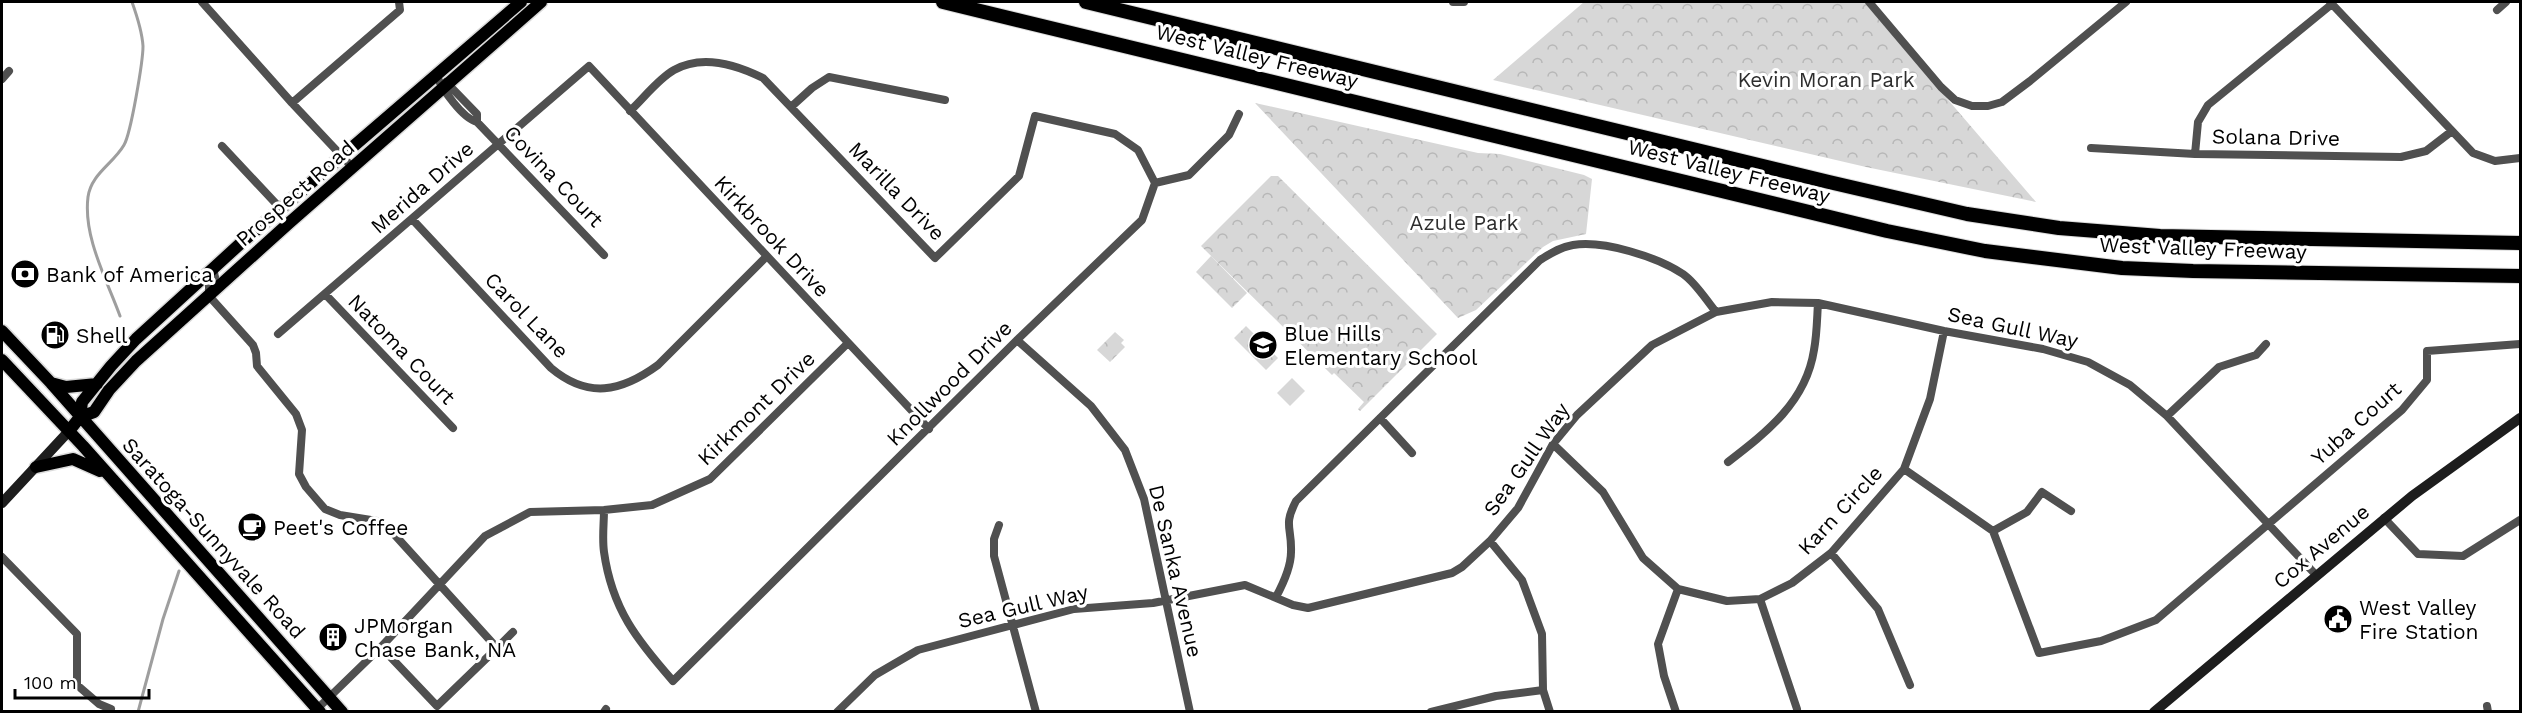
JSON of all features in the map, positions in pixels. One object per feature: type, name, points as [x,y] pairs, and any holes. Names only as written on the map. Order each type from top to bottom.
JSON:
[{"type":"highway","name":"West Valley Freeway","points":[[943,2],[1876,229],[1985,251],[2055,261],[2157,270],[2520,276]]},
{"type":"highway","name":"West Valley Freeway","points":[[1086,2],[1818,180],[1967,214],[2059,228],[2160,236],[2520,243]]},
{"type":"main road","name":"Prospect Road","points":[[2,503],[69,431],[80,417],[82,402],[133,343],[281,209],[520,2]]},
{"type":"main road","name":"Prospect Road","points":[[80,417],[94,412],[109,390],[129,368],[541,2]]},
{"type":"main road","name":"Saratoga-Sunnyvale Road","points":[[2,331],[51,383],[342,711]]},
{"type":"main road","name":"Saratoga-Sunnyvale Road","points":[[2,360],[69,431],[318,711]]},
{"type":"main road","points":[[51,383],[66,387],[97,384]]},
{"type":"main road","name":"Cox Avenue","points":[[2154,711],[2384,518],[2520,418]]},
{"type":"main road","points":[[36,467],[74,459],[107,475]]},
{"type":"street","points":[[202,2],[353,168]]},
{"type":"street","points":[[292,103],[400,10],[399,2]]},
{"type":"street","points":[[1453,2],[1464,2]]},
{"type":"street","points":[[1869,2],[1941,87],[1955,100],[1972,106],[1988,106],[2002,102],[2126,2]]},
{"type":"street","points":[[2497,10],[2506,2]]},
{"type":"street","points":[[2194,154],[2198,122],[2208,105],[2331,3],[2473,153],[2495,161],[2518,159]]},
{"type":"street","name":"Marilla Drive","points":[[630,111],[674,70],[693,63],[734,65],[749,71],[763,78],[935,258],[1019,176],[1035,116],[1115,134],[1138,150],[1155,183]]},
{"type":"street","name":"Kirkbrook Drive","points":[[589,66],[929,429]]},
{"type":"street","name":"Merida Drive","points":[[278,334],[589,66]]},
{"type":"street","points":[[2,79],[9,71]]},
{"type":"street","name":"Covina Court","points":[[436,75],[470,120],[477,122],[604,255]]},
{"type":"street","points":[[791,107],[812,88],[829,77],[945,100]]},
{"type":"street","points":[[1155,183],[1189,175],[1229,135],[1239,114]]},
{"type":"street","name":"Solana Drive","points":[[2091,148],[2194,154],[2401,157],[2426,151],[2452,131]]},
{"type":"street","points":[[222,146],[281,209]]},
{"type":"street","name":"Knollwood Drive","points":[[604,510],[604,551],[616,601],[638,641],[673,681],[1017,340],[1143,220],[1155,183]]},
{"type":"street","name":"Carol Lane","points":[[412,219],[551,368],[561,377],[589,388],[606,389],[624,384],[658,365],[767,256]]},
{"type":"street","points":[[1276,597],[1283,584],[1291,553],[1288,517],[1296,501],[1529,270],[1557,250],[1574,245],[1594,244],[1660,262],[1685,275],[1716,312]]},
{"type":"street","points":[[213,269],[215,277],[209,285],[209,296],[253,345],[257,366],[296,414],[302,430],[299,474],[306,487],[326,509],[340,515],[377,521],[393,533],[497,648]]},
{"type":"street","name":"Natoma Court","points":[[325,294],[453,428]]},
{"type":"street","name":"Sea Gull Way","points":[[837,711],[874,675],[918,650],[1074,609],[1164,602],[1245,585],[1293,605],[1308,608],[1433,579],[1461,567],[1490,541],[1518,508],[1553,444],[1577,415],[1652,345],[1716,312],[1772,302],[1818,303],[2043,350],[2088,362],[2130,385],[2168,417],[2316,575]]},
{"type":"street","points":[[1728,462],[1772,427],[1804,385],[1814,351],[1818,303]]},
{"type":"street","name":"Karn Circle","points":[[1553,444],[1603,492],[1643,558],[1678,589],[1727,601],[1760,599],[1792,583],[1831,553],[1904,469],[1930,399],[1944,331]]},
{"type":"street","name":"De Sanka Avenue","points":[[1017,340],[1091,406],[1125,450],[1144,499],[1164,602],[1190,711]]},
{"type":"street","name":"Kirkmont Drive","points":[[318,711],[485,536],[530,512],[604,510],[652,504],[711,479],[848,343]]},
{"type":"street","points":[[2168,417],[2219,367],[2256,355],[2266,344]]},
{"type":"street","name":"Yuba Court","points":[[2268,523],[2402,410],[2427,380],[2427,351],[2520,344]]},
{"type":"street","points":[[1380,418],[1412,453]]},
{"type":"street","points":[[1904,469],[1993,531],[2039,653],[2101,641],[2156,620],[2268,523]]},
{"type":"street","points":[[1993,531],[2027,512],[2042,492],[2071,511]]},
{"type":"street","points":[[2384,518],[2418,554],[2463,556],[2520,520]]},
{"type":"street","points":[[999,525],[994,539],[994,556],[1036,711]]},
{"type":"street","points":[[1490,541],[1522,580],[1542,634],[1542,690],[1550,711]]},
{"type":"street","points":[[1831,553],[1878,609],[1910,685]]},
{"type":"street","points":[[2,557],[77,634],[77,685],[99,704],[111,709]]},
{"type":"street","points":[[1676,711],[1664,676],[1658,644],[1678,589]]},
{"type":"street","points":[[1760,599],[1797,710]]},
{"type":"street","points":[[381,647],[437,706],[513,632]]},
{"type":"street","points":[[1431,711],[1496,696],[1542,690]]},
{"type":"green space","name":"Kevin Moran Park","points":[[1584,2],[1864,2],[2036,202],[1866,167],[1493,80]]},
{"type":"green space","name":"Azule Park","points":[[1255,103],[1478,153],[1500,154],[1584,175],[1592,179],[1586,234],[1553,241],[1543,247],[1476,310],[1458,318]]},
{"type":"green space","points":[[1271,176],[1278,176],[1437,334],[1360,411],[1358,409],[1364,402],[1334,373],[1332,375],[1201,246]]},
{"type":"green space","points":[[1211,256],[1247,293],[1232,308],[1196,272]]},
{"type":"green space","points":[[1246,326],[1278,358],[1266,370],[1234,338]]},
{"type":"green space","points":[[1115,332],[1124,340],[1121,343],[1125,347],[1110,362],[1097,350]]},
{"type":"green space","points":[[1292,378],[1305,391],[1290,406],[1277,393]]},
{"type":"waterway","points":[[120,316],[92,243],[87,212],[88,197],[93,182],[124,145],[133,112],[143,46],[132,2]]},
{"type":"waterway","points":[[138,712],[163,619],[179,571]]},
{"type":"place","name":"Bank of America","points":[[25,274]]},
{"type":"place","name":"Shell","points":[[55,335]]},
{"type":"place","name":"Blue Hills Elementary School","points":[[1263,345]]},
{"type":"place","name":"Peet's Coffee","points":[[252,527]]},
{"type":"place","name":"West Valley Fire Station","points":[[2338,619]]},
{"type":"place","name":"JPMorgan Chase Bank, NA","points":[[333,637]]}]
